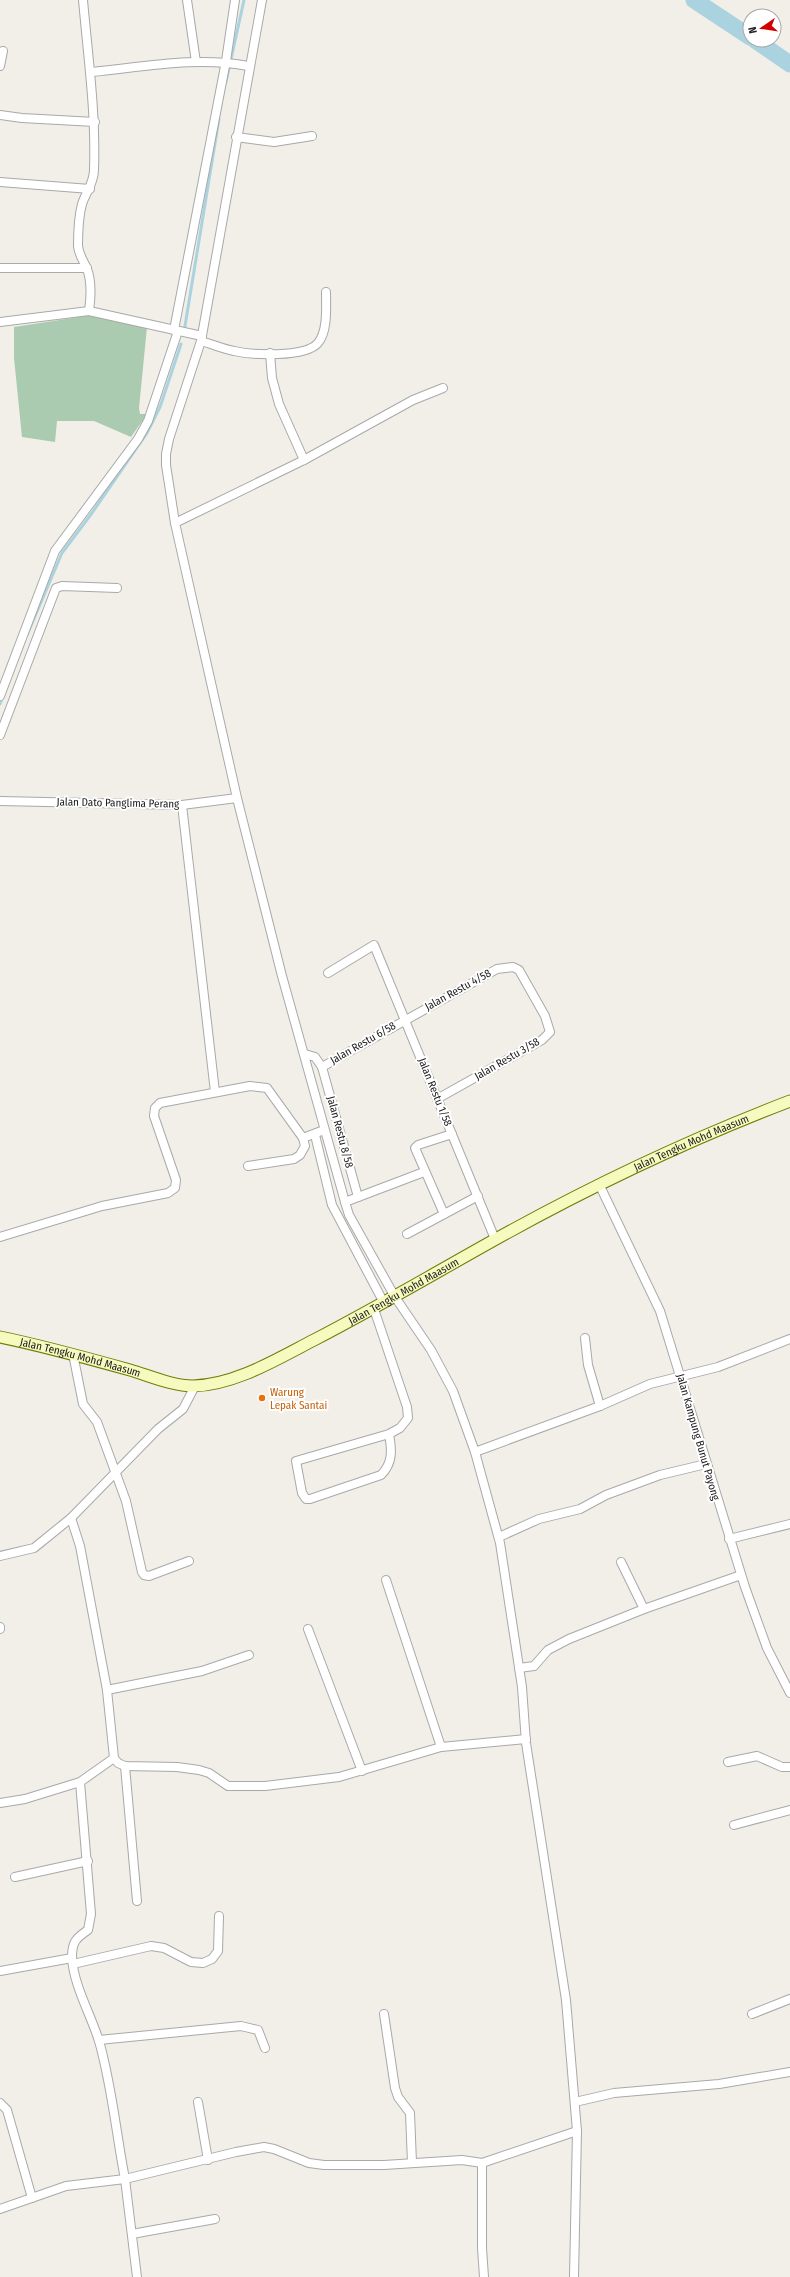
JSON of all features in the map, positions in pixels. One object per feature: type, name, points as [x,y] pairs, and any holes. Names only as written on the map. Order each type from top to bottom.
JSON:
[{"type":"main road","name":"Jalan Tengku Mohd Maasum","points":[[0,1336],[73,1354],[182,1385],[195,1386],[233,1378],[288,1354],[379,1306],[496,1239],[599,1184],[717,1129],[790,1101]]},
{"type":"street","points":[[84,0],[92,72],[94,172],[90,189],[82,204],[78,246],[81,258],[87,268],[91,285],[89,311]]},
{"type":"street","points":[[187,0],[196,62]]},
{"type":"street","points":[[0,696],[55,552],[138,439],[148,421],[176,330],[226,61],[235,0]]},
{"type":"street","points":[[262,0],[248,66],[202,338],[166,454],[175,523],[237,798],[282,976],[349,1215],[395,1297],[431,1350],[453,1391],[474,1452],[499,1537],[519,1668],[526,1739],[566,2000],[577,2131],[574,2277]]},
{"type":"street","points":[[0,66],[3,51]]},
{"type":"street","points":[[92,72],[196,62],[226,61],[248,66]]},
{"type":"street","points":[[0,115],[22,118],[94,122]]},
{"type":"street","points":[[236,137],[274,142],[312,136]]},
{"type":"street","points":[[0,182],[90,189]]},
{"type":"street","points":[[0,268],[87,268]]},
{"type":"street","points":[[0,322],[89,311],[176,330],[202,338],[232,351],[249,354],[301,352],[310,349],[318,343],[322,336],[325,318],[326,292]]},
{"type":"street","points":[[270,353],[272,378],[279,404],[304,460]]},
{"type":"street","points":[[175,523],[304,460],[413,400],[443,388]]},
{"type":"street","points":[[0,735],[56,588],[62,586],[117,588]]},
{"type":"street","name":"Jalan Dato Panglima Perang","points":[[0,801],[182,805],[237,798]]},
{"type":"street","points":[[182,805],[215,1092]]},
{"type":"street","name":"Jalan Restu 1/58","points":[[328,973],[374,945],[496,1239]]},
{"type":"street","name":"Jalan Restu 4/58","points":[[405,1019],[497,969],[513,967]]},
{"type":"street","name":"Jalan Restu 3/58","points":[[438,1099],[542,1040],[550,1032],[545,1016],[519,970],[513,967]]},
{"type":"street","name":"Jalan Restu 6/58","points":[[322,1067],[405,1019]]},
{"type":"street","points":[[305,1054],[315,1057],[322,1067]]},
{"type":"street","name":"Jalan Restu 8/58","points":[[322,1067],[358,1197]]},
{"type":"street","points":[[0,1237],[102,1206],[168,1192],[175,1188],[176,1180],[154,1116],[155,1108],[160,1103],[255,1085],[267,1088],[303,1138],[305,1146],[303,1151],[294,1159],[248,1166]]},
{"type":"street","points":[[303,1138],[324,1130]]},
{"type":"street","points":[[314,1134],[332,1205],[379,1306],[407,1407],[408,1418],[400,1428],[389,1434],[296,1461],[302,1493],[306,1499],[310,1499],[381,1475],[387,1469],[392,1453],[389,1434]]},
{"type":"street","points":[[444,1214],[424,1172],[415,1148],[418,1145],[452,1134]]},
{"type":"street","points":[[345,1202],[424,1172]]},
{"type":"street","name":"Jalan Kampung Bunut Payong","points":[[599,1184],[660,1311],[741,1575],[767,1648],[790,1693]]},
{"type":"street","points":[[407,1234],[478,1196]]},
{"type":"street","points":[[584,1338],[588,1365],[600,1406]]},
{"type":"street","points":[[474,1452],[600,1406],[650,1384],[718,1367],[790,1339]]},
{"type":"street","points":[[73,1354],[83,1404],[97,1422],[116,1472],[126,1501],[140,1565],[144,1575],[149,1576],[189,1561]]},
{"type":"street","points":[[0,1556],[34,1548],[71,1518],[158,1429],[183,1408],[195,1386]]},
{"type":"street","points":[[499,1537],[539,1519],[580,1509],[606,1495],[660,1475],[706,1464]]},
{"type":"street","points":[[71,1518],[80,1546],[107,1690],[114,1758],[118,1763],[125,1766],[177,1767],[199,1770],[209,1773],[228,1786],[265,1786],[339,1777],[441,1747],[526,1739]]},
{"type":"street","points":[[729,1539],[790,1524]]},
{"type":"street","points":[[621,1562],[644,1609]]},
{"type":"street","points":[[519,1668],[534,1666],[548,1650],[570,1639],[644,1609],[741,1575]]},
{"type":"street","points":[[386,1580],[441,1747]]},
{"type":"street","points":[[308,1629],[362,1771]]},
{"type":"street","points":[[107,1690],[202,1671],[249,1655]]},
{"type":"street","points":[[728,1762],[757,1756],[782,1767],[790,1767]]},
{"type":"street","points":[[0,1803],[25,1799],[80,1782],[114,1758]]},
{"type":"street","points":[[125,1766],[137,1901]]},
{"type":"street","points":[[80,1782],[88,1861],[90,1923],[88,1930],[76,1938],[73,1944],[73,1961],[84,2003],[98,2040],[112,2099],[125,2179],[137,2277]]},
{"type":"street","points":[[734,1825],[790,1810]]},
{"type":"street","points":[[15,1877],[88,1861]]},
{"type":"street","points":[[0,1971],[73,1961],[151,1946],[164,1948],[191,1962],[203,1963],[212,1959],[218,1951],[219,1916]]},
{"type":"street","points":[[752,2014],[790,1999]]},
{"type":"street","points":[[384,2014],[395,2088],[398,2097],[410,2113],[412,2164]]},
{"type":"street","points":[[98,2040],[241,2026],[258,2030],[265,2048]]},
{"type":"street","points":[[575,2102],[614,2093],[704,2086],[790,2072]]},
{"type":"street","points":[[198,2102],[208,2160]]},
{"type":"street","points":[[0,2104],[7,2110],[32,2198]]},
{"type":"street","points":[[0,2209],[66,2186],[125,2179],[264,2148],[274,2149],[309,2163],[412,2164],[462,2160],[482,2163],[577,2131]]},
{"type":"street","points":[[482,2163],[482,2248],[484,2277]]},
{"type":"street","points":[[132,2234],[215,2219]]},
{"type":"green space","points":[[92,315],[147,327],[139,408],[140,414],[145,414],[145,417],[131,437],[94,421],[57,421],[55,442],[22,437],[14,358],[14,327]]},
{"type":"waterway","points":[[226,82],[244,0]]},
{"type":"waterway","points":[[694,0],[742,32]]},
{"type":"waterway","points":[[767,48],[790,64]]},
{"type":"waterway","points":[[185,326],[219,119]]},
{"type":"waterway","points":[[27,635],[62,553],[92,513],[147,433],[160,407],[181,344]]},
{"type":"waterway","points":[[0,704],[3,696]]},
{"type":"place","name":"Warung Lepak Santai","points":[[262,1398]]}]
